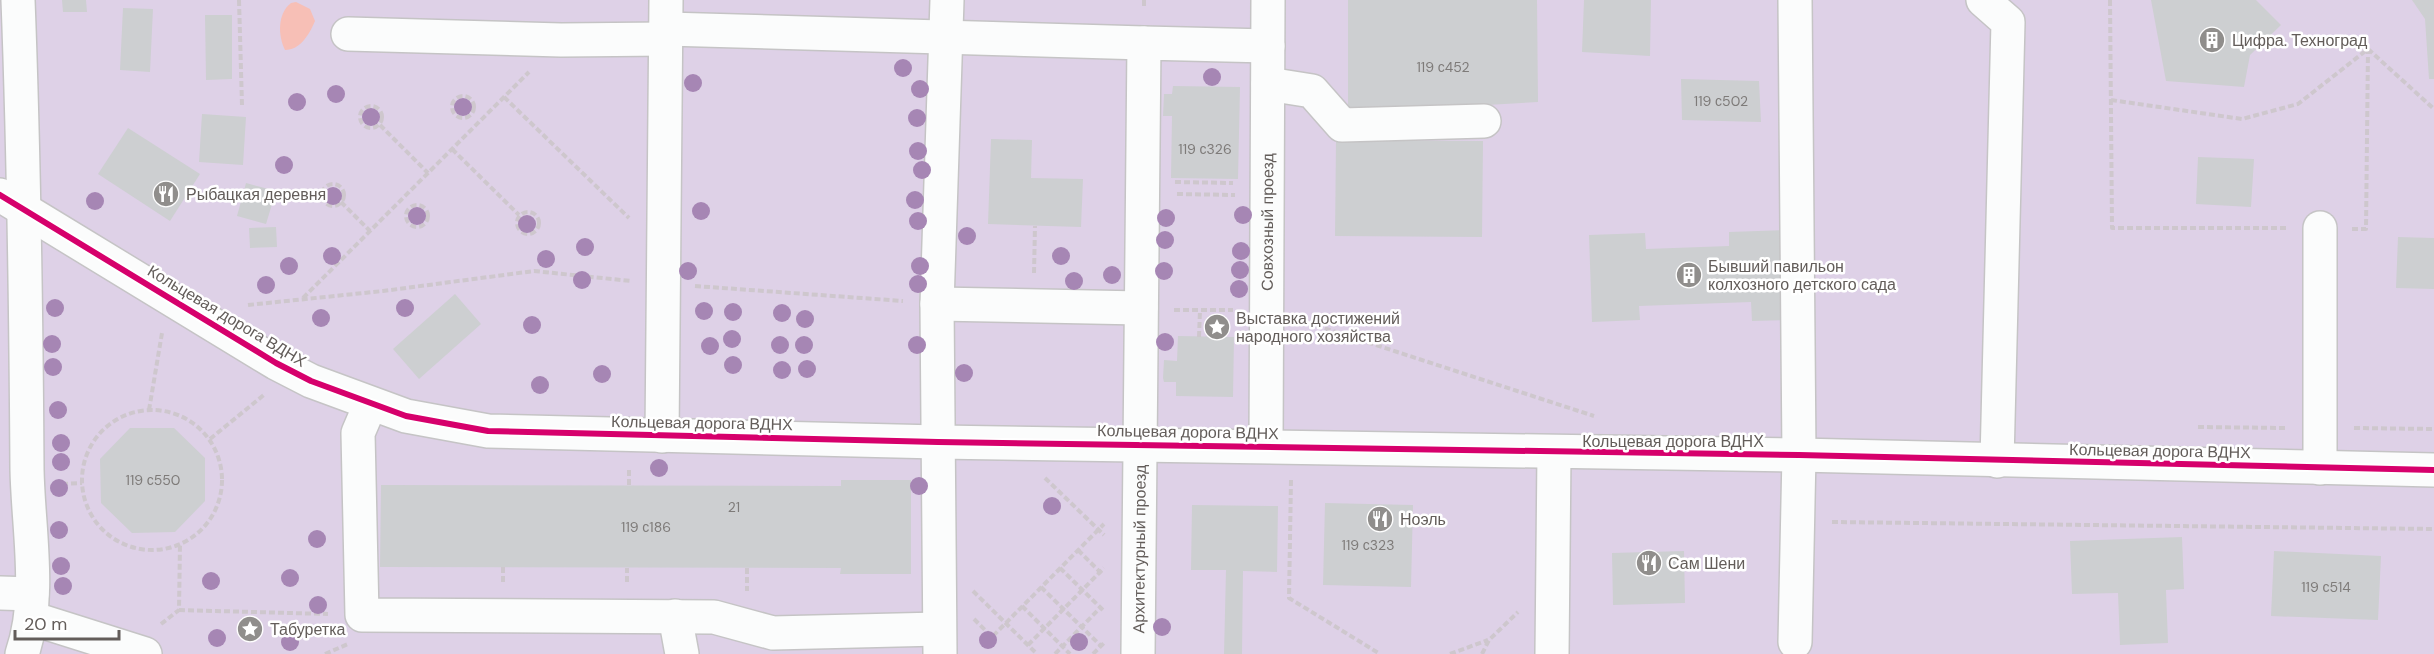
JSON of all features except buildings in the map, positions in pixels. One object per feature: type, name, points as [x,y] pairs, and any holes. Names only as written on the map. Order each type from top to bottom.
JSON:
[{"type":"street","points":[[18,0],[12,202],[26,244],[27,472],[21,602],[22,654]]},
{"type":"street","points":[[370,405],[358,433],[362,615],[714,616],[773,633],[940,641],[937,304],[947,0]]},
{"type":"street","name":"Совхозный проезд","points":[[1266,446],[1268,0]]},
{"type":"street","points":[[1795,0],[1799,455],[1795,642]]},
{"type":"street","points":[[1983,0],[2008,11],[1997,460]]},
{"type":"street","points":[[662,436],[667,22]]},
{"type":"street","points":[[348,34],[561,40],[667,22],[946,36],[1268,46]]},
{"type":"street","name":"Архитектурный проезд","points":[[1138,654],[1144,43]]},
{"type":"street","points":[[1268,84],[1312,91],[1342,125],[1484,121]]},
{"type":"street","name":"Кольцевая дорога ВДНХ","points":[[12,202],[276,363],[311,381],[370,405],[406,416],[488,431],[938,442],[1799,455],[2434,470]]},
{"type":"street","points":[[2320,228],[2320,468]]},
{"type":"street","points":[[937,304],[1141,309]]},
{"type":"street","points":[[1552,654],[1554,453]]},
{"type":"street","points":[[21,602],[137,651]]},
{"type":"street","points":[[675,616],[682,654]]},
{"type":"path","points":[[239,0],[242,105]]},
{"type":"path","points":[[2110,0],[2112,228],[2366,229],[2368,49]]},
{"type":"path","points":[[302,299],[561,40]]},
{"type":"path","points":[[2111,100],[2242,119],[2298,104],[2368,49]]},
{"type":"path","points":[[2368,49],[2434,109]]},
{"type":"path","points":[[462,95],[472,98],[475,108],[471,115],[465,118],[455,115],[452,106],[457,97],[462,95]]},
{"type":"path","points":[[504,97],[664,268]]},
{"type":"path","points":[[370,106],[379,108],[383,118],[380,124],[373,128],[363,125],[360,116],[362,111],[370,106]]},
{"type":"path","points":[[471,115],[478,123]]},
{"type":"path","points":[[380,124],[428,173]]},
{"type":"path","points":[[452,149],[519,215]]},
{"type":"path","points":[[1177,182],[1222,181],[1231,183]]},
{"type":"path","points":[[331,184],[340,187],[344,196],[341,202],[334,207],[325,204],[322,199],[322,189],[331,184]]},
{"type":"path","points":[[1143,193],[1268,195]]},
{"type":"path","points":[[400,201],[409,209]]},
{"type":"path","points":[[341,202],[370,231]]},
{"type":"path","points":[[416,205],[425,207],[428,217],[424,226],[414,227],[409,224],[405,215],[409,209],[416,205]]},
{"type":"path","points":[[526,212],[535,215],[538,219],[538,229],[529,234],[520,231],[516,222],[519,215],[526,212]]},
{"type":"path","points":[[1034,306],[1035,226]]},
{"type":"path","points":[[244,305],[534,272],[664,268],[937,304]]},
{"type":"path","points":[[1141,309],[1267,310],[1602,419]]},
{"type":"path","points":[[1199,337],[1200,310]]},
{"type":"path","points":[[149,410],[163,328]]},
{"type":"path","points":[[210,439],[269,391]]},
{"type":"path","points":[[149,410],[183,416],[199,426],[210,439],[219,457],[222,475],[221,493],[216,511],[192,538],[157,550],[125,545],[99,525],[83,496],[84,463],[90,446],[101,432],[122,417],[149,410]]},
{"type":"path","points":[[2188,427],[2434,429]]},
{"type":"path","points":[[629,462],[629,485]]},
{"type":"path","points":[[1291,474],[1289,598],[1380,654]]},
{"type":"path","points":[[1045,477],[1106,537]]},
{"type":"path","points":[[971,617],[992,637],[1106,522]]},
{"type":"path","points":[[1798,522],[2434,529]]},
{"type":"path","points":[[137,651],[179,610],[180,544]]},
{"type":"path","points":[[1078,550],[1106,578]]},
{"type":"path","points":[[1028,645],[1107,565]]},
{"type":"path","points":[[1060,568],[1107,614]]},
{"type":"path","points":[[1041,587],[1101,646]]},
{"type":"path","points":[[1055,654],[1107,602]]},
{"type":"path","points":[[1022,606],[1070,654]]},
{"type":"path","points":[[179,610],[362,615]]},
{"type":"path","points":[[999,617],[1037,654]]},
{"type":"path","points":[[1450,654],[1489,640]]},
{"type":"shaded area","name":"Выставка достижений народного хозяйства","points":[[0,0],[2434,0],[2434,654],[0,654]]},
{"type":"shaded area","points":[[296,2],[310,9],[315,21],[300,45],[285,50],[280,32],[281,19],[286,8]]},
{"type":"cycle path","points":[[0,195],[276,363],[311,381],[406,416],[488,431],[938,442],[1799,455],[2434,470]]},
{"type":"place","name":"Цифра. Техноград","points":[[2212,40]]},
{"type":"place","name":"Рыбацкая деревня","points":[[166,194]]},
{"type":"place","name":"Бывший павильон колхозного детского сада","points":[[1689,275]]},
{"type":"place","name":"Выставка достижений народного хозяйства","points":[[1217,327]]},
{"type":"place","name":"Ноэль","points":[[1380,519]]},
{"type":"place","name":"Сам Шени","points":[[1649,563]]},
{"type":"place","name":"Табуретка","points":[[250,629]]}]
